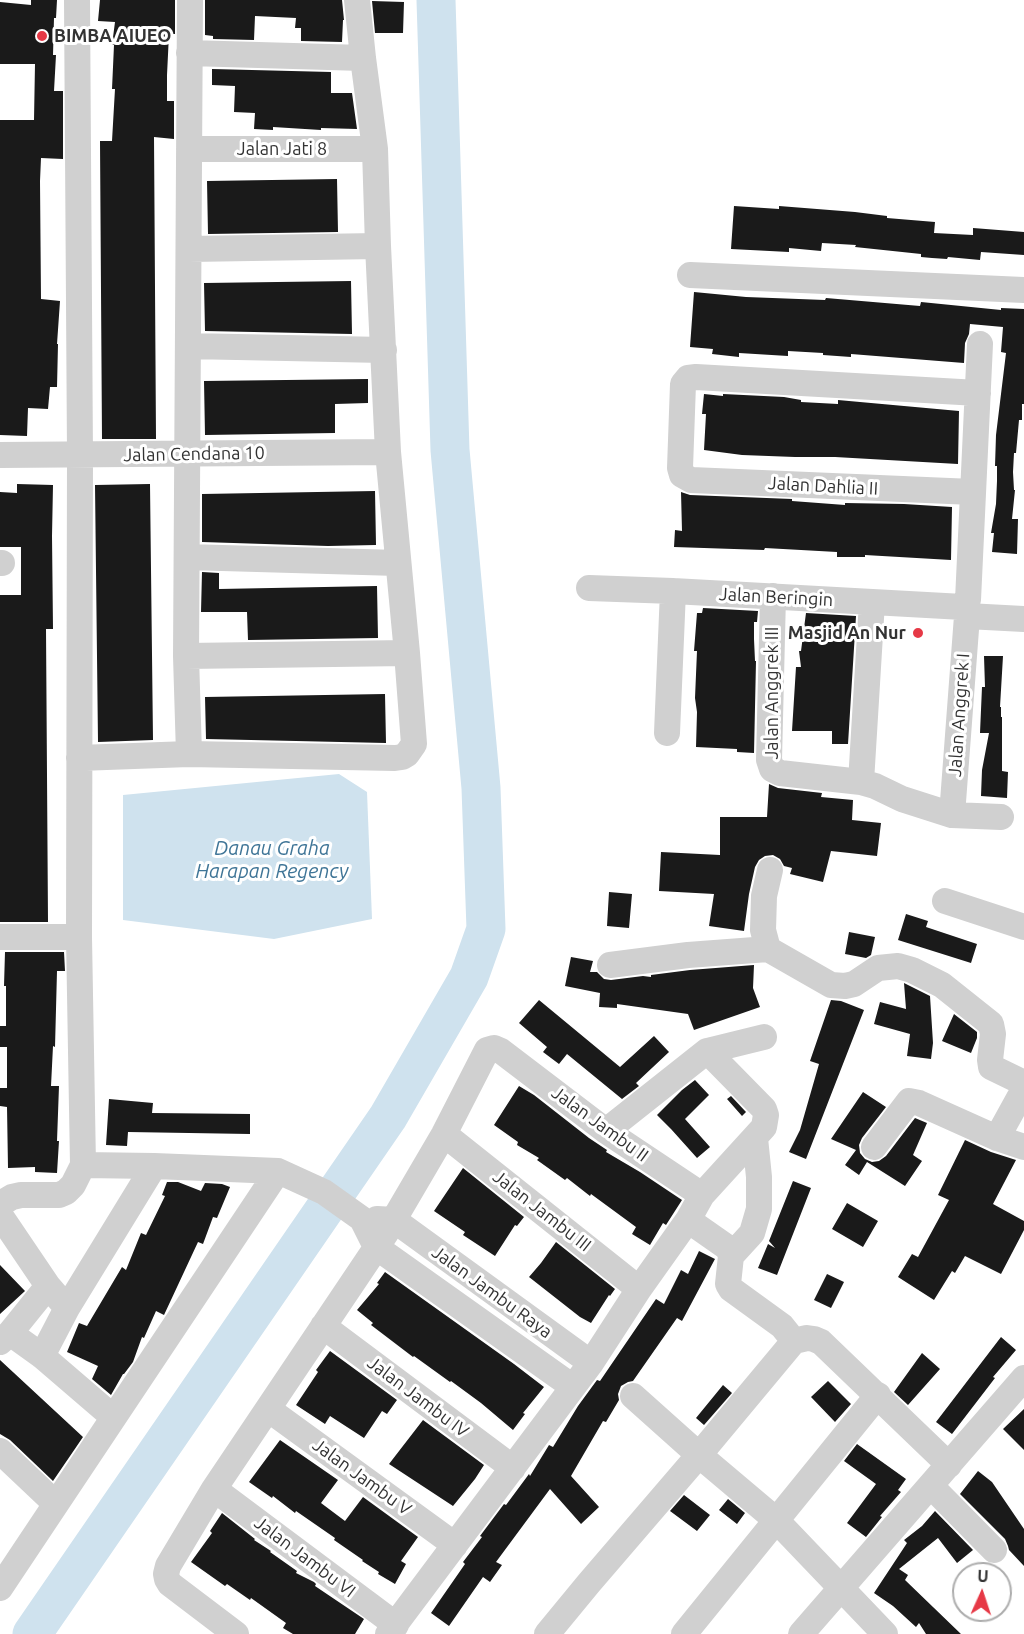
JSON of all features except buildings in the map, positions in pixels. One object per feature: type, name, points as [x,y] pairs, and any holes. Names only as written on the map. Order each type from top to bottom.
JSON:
[{"type":"street","points":[[0,1204],[21,1195],[59,1195],[66,1192],[73,1185],[83,1166],[79,938],[80,455],[77,0]]},
{"type":"street","points":[[189,754],[186,656],[190,0]]},
{"type":"street","points":[[80,758],[189,754],[395,758],[402,757],[412,749],[414,744],[388,452],[375,149],[357,0]]},
{"type":"street","points":[[189,52],[363,58]]},
{"type":"street","name":"Jalan Jati 8","points":[[189,148],[375,149]]},
{"type":"street","points":[[189,249],[378,246]]},
{"type":"street","points":[[690,275],[1024,290]]},
{"type":"street","name":"Jalan Anggrek I","points":[[952,815],[980,344]]},
{"type":"street","points":[[188,346],[384,350]]},
{"type":"street","name":"Jalan Dahlia II","points":[[973,492],[691,480],[682,475],[680,468],[683,384],[688,378],[696,377],[978,393]]},
{"type":"street","name":"Jalan Cendana 10","points":[[0,455],[388,452]]},
{"type":"street","points":[[187,556],[398,563]]},
{"type":"street","name":"Jalan Beringin","points":[[589,588],[966,608],[1024,619]]},
{"type":"street","points":[[667,733],[674,591]]},
{"type":"street","name":"Jalan Anggrek III","points":[[772,596],[769,760],[772,769],[780,772],[861,782],[902,799],[952,815],[1001,817]]},
{"type":"street","points":[[861,782],[872,602]]},
{"type":"street","name":"Jalan Beringin","points":[[966,608],[1024,603]]},
{"type":"street","points":[[186,656],[407,653]]},
{"type":"street","points":[[768,949],[763,930],[764,896],[770,870]]},
{"type":"street","points":[[945,901],[1024,927]]},
{"type":"street","points":[[0,937],[79,938]]},
{"type":"street","points":[[610,965],[688,955],[768,949],[831,985],[845,986],[854,984],[878,968],[898,966],[912,970],[942,985],[991,1024],[993,1034],[991,1067],[1024,1083]]},
{"type":"street","points":[[606,1131],[706,1051],[764,1037]]},
{"type":"street","name":"Jalan Jambu II","points":[[444,1134],[487,1050],[494,1048],[606,1131],[702,1195]]},
{"type":"street","points":[[392,1630],[591,1364],[639,1288],[688,1220],[702,1195],[764,1126],[766,1115],[764,1109],[706,1051]]},
{"type":"street","points":[[997,1138],[1024,1089]]},
{"type":"street","points":[[874,1147],[909,1101],[919,1102],[997,1138],[1024,1147]]},
{"type":"street","points":[[236,1634],[170,1584],[166,1574],[170,1561],[214,1489],[394,1220],[444,1134]]},
{"type":"street","name":"Jalan Jambu III","points":[[444,1134],[639,1288]]},
{"type":"street","points":[[731,1256],[752,1233],[759,1209],[755,1138]]},
{"type":"street","points":[[83,1166],[154,1166],[278,1171],[343,1206],[394,1220]]},
{"type":"street","points":[[42,1356],[67,1308],[154,1166]]},
{"type":"street","points":[[0,1588],[278,1171]]},
{"type":"street","points":[[343,1206],[376,1247]]},
{"type":"street","points":[[0,1215],[48,1286],[67,1308]]},
{"type":"street","name":"Jalan Jambu Raya","points":[[394,1220],[591,1364]]},
{"type":"street","points":[[688,1220],[728,1248],[731,1256],[728,1284],[730,1289],[782,1326],[794,1341]]},
{"type":"street","name":"Jalan Jambu Raya","points":[[376,1247],[573,1388]]},
{"type":"street","points":[[48,1286],[5,1338],[42,1356],[114,1417]]},
{"type":"street","name":"Jalan Jambu IV","points":[[323,1326],[513,1468]]},
{"type":"street","points":[[547,1634],[794,1341],[807,1338],[821,1342],[949,1465]]},
{"type":"street","points":[[801,1634],[1024,1378]]},
{"type":"street","points":[[684,1634],[878,1395]]},
{"type":"street","points":[[633,1396],[776,1520],[885,1634]]},
{"type":"street","name":"Jalan Jambu V","points":[[268,1409],[455,1545]]},
{"type":"street","points":[[0,1451],[56,1504]]},
{"type":"street","points":[[931,1486],[994,1550]]},
{"type":"street","name":"Jalan Jambu VI","points":[[214,1489],[392,1630]]},
{"type":"water","name":"Danau Graha Harapan Regency","points":[[339,774],[367,792],[372,919],[274,939],[123,920],[123,795]]},
{"type":"waterway","points":[[32,1634],[388,1117],[469,977],[486,929],[481,788],[450,450],[436,0]]},
{"type":"place","name":"BIMBA AIUEO","points":[[42,36]]},
{"type":"place","name":"Masjid An Nur","points":[[918,633]]}]
